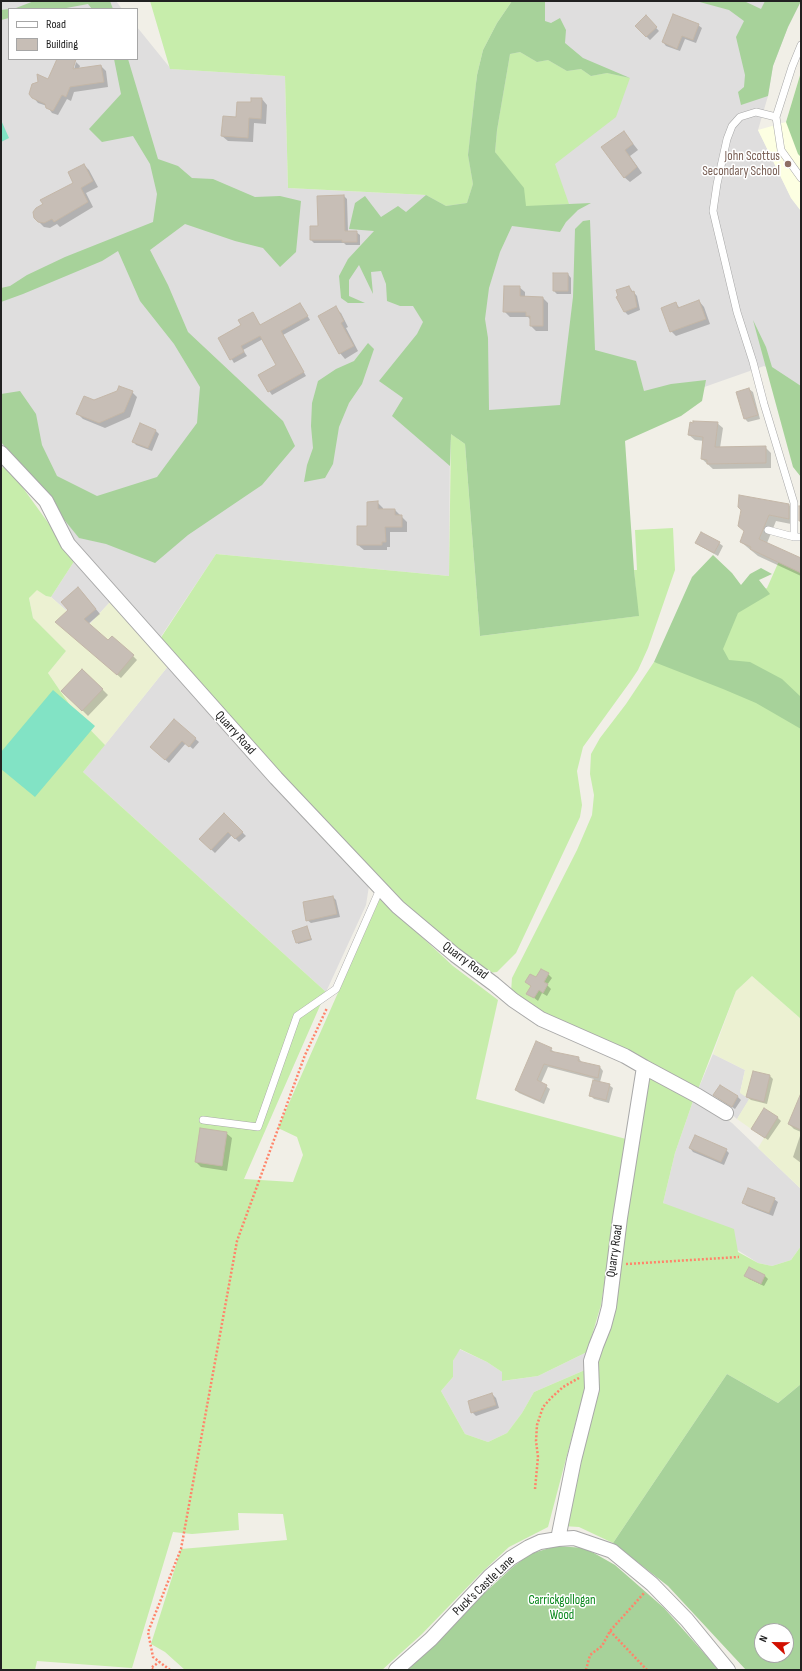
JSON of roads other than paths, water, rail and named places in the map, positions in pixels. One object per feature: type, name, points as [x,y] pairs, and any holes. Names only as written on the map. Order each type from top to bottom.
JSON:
[{"type":"street","name":"Quarry Road","points":[[1,453],[46,502],[68,544],[276,778],[398,907],[455,955],[513,1000],[541,1019],[625,1056],[644,1067],[622,1202],[609,1307],[604,1326],[591,1361],[592,1389],[574,1460],[558,1539]]},
{"type":"street","points":[[644,1067],[726,1113]]},
{"type":"street","name":"Puck's Castle Lane","points":[[396,1670],[431,1639],[490,1576],[511,1558],[540,1542],[574,1538],[612,1551],[652,1584],[687,1620],[728,1670]]},
{"type":"lane","points":[[801,45],[792,67],[776,117],[782,150],[801,178]]},
{"type":"lane","points":[[768,530],[798,537],[794,503],[764,404],[754,362],[737,312],[713,210],[716,184],[727,139],[732,126],[740,117],[756,112],[776,117]]},
{"type":"lane","points":[[202,1120],[258,1127],[297,1016],[336,988],[380,889]]},
{"type":"place","name":"John Scottus Secondary School","points":[[788,164]]},
{"type":"park label","name":"Carrickgollogan Wood","points":[[562,1608]]}]
